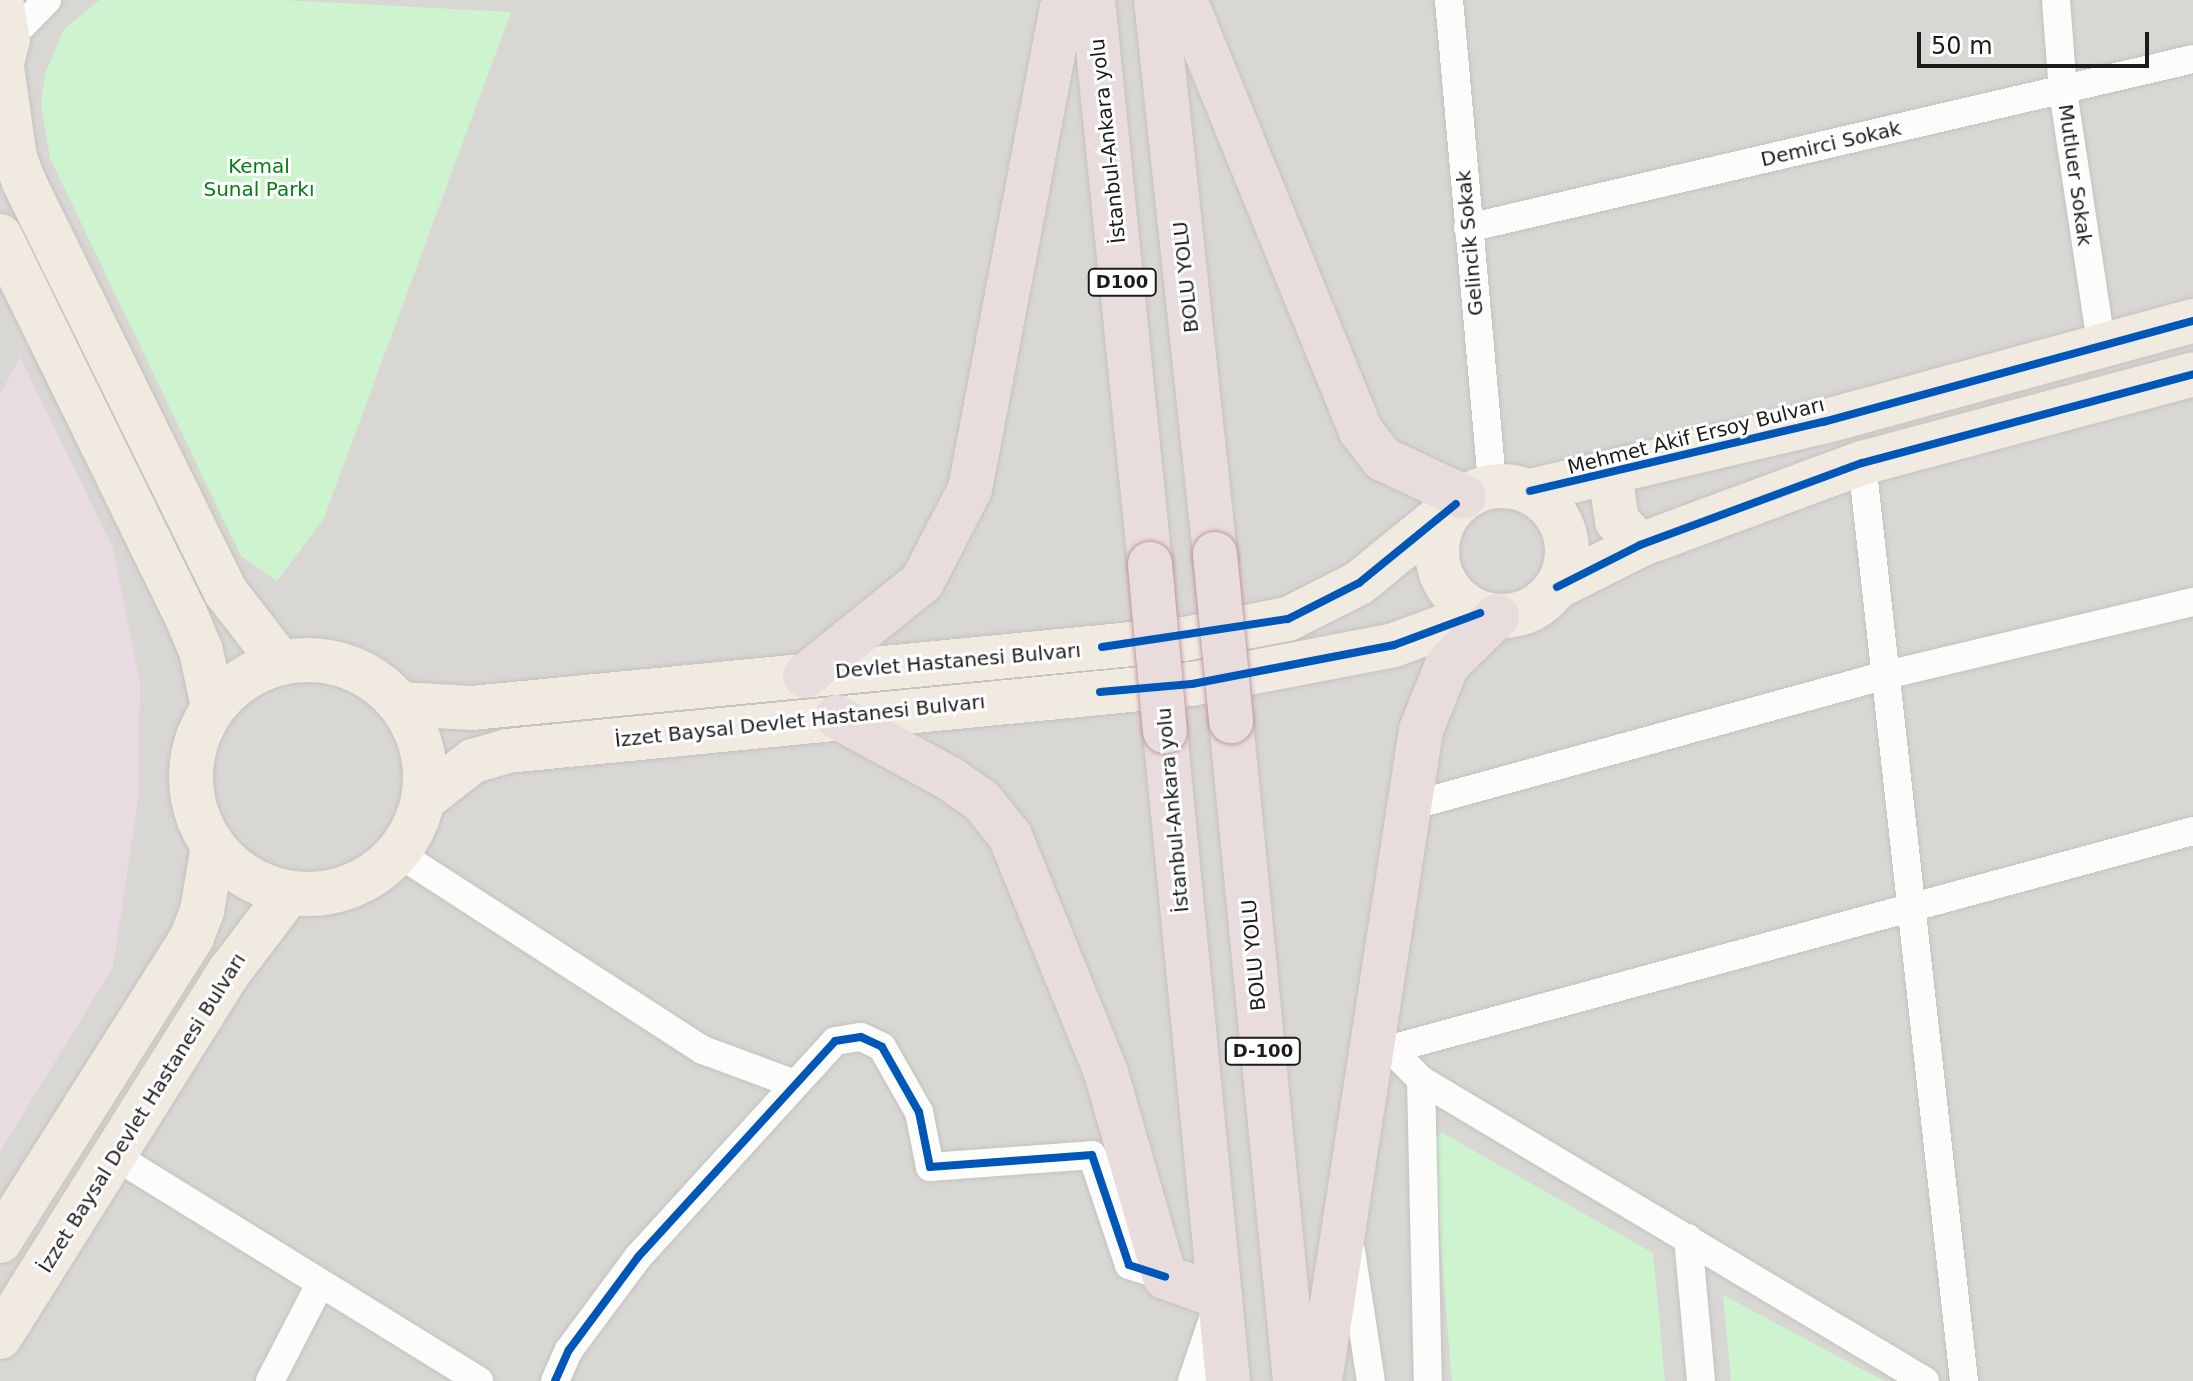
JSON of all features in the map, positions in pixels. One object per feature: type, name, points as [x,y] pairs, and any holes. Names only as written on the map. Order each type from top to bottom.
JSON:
[{"type":"highway","points":[[805,676],[922,582],[970,489],[1063,0]]},
{"type":"highway","name":"İstanbul-Ankara yolu","points":[[1093,0],[1228,1381]]},
{"type":"highway","name":"BOLU YOLU","points":[[1156,0],[1215,554],[1295,1381]]},
{"type":"highway","points":[[1185,0],[1361,431],[1383,459],[1486,495]]},
{"type":"highway","points":[[1320,1381],[1344,1208],[1380,1048],[1407,807],[1421,730],[1437,680],[1488,615]]},
{"type":"highway","points":[[837,717],[949,778],[981,800],[1010,836],[1106,1073],[1165,1277],[1220,1297]]},
{"type":"main road","points":[[3,44],[15,158],[24,182],[226,592],[280,662]]},
{"type":"main road","points":[[0,236],[185,613],[201,651],[213,707]]},
{"type":"main road","name":"Mehmet Akif Ersoy Bulvarı","points":[[1486,495],[1610,475],[2102,350],[2193,321]]},
{"type":"main road","points":[[1557,587],[1567,560],[1566,533],[1552,508],[1486,495],[1439,532],[1438,565],[1453,594],[1488,615],[1523,614],[1557,587],[1640,545],[1862,463],[2193,374]]},
{"type":"main road","points":[[1610,475],[1617,521],[1640,545]]},
{"type":"main road","name":"Devlet Hastanesi Bulvarı","points":[[805,676],[1184,639],[1288,619],[1359,583],[1486,495]]},
{"type":"main road","name":"İzzet Baysal Devlet Hastanesi Bulvarı","points":[[423,800],[473,761],[493,754],[837,717],[1192,684],[1394,645],[1488,615]]},
{"type":"main road","points":[[307,659],[347,666],[382,685],[401,704],[422,749],[423,800],[398,853],[380,870],[348,887],[289,893],[246,877],[213,846],[192,798],[190,771],[197,737],[213,707],[255,671],[280,662],[307,659]]},
{"type":"main road","points":[[401,704],[472,708],[805,676]]},
{"type":"main road","points":[[0,1241],[192,937],[202,911],[213,846]]},
{"type":"main road","name":"İzzet Baysal Devlet Hastanesi Bulvarı","points":[[0,1337],[238,959],[289,893]]},
{"type":"street","points":[[3,44],[47,0]]},
{"type":"street","name":"Gelincik Sokak","points":[[1449,0],[1486,495]]},
{"type":"street","name":"Mutluer Sokak","points":[[2056,0],[2063,91],[2102,350]]},
{"type":"street","name":"Demirci Sokak","points":[[1468,228],[2193,59]]},
{"type":"street","points":[[1862,463],[1882,676],[1964,1381]]},
{"type":"street","points":[[1407,807],[1882,676],[2193,602]]},
{"type":"street","points":[[1380,1048],[1911,911],[2193,831]]},
{"type":"street","points":[[398,853],[703,1050],[792,1083]]},
{"type":"street","points":[[555,1381],[569,1350],[638,1257],[792,1083],[835,1041],[861,1037],[882,1047],[901,1075],[919,1112],[930,1167],[1092,1155],[1129,1265],[1165,1277]]},
{"type":"street","points":[[1380,1048],[1421,1080],[1925,1381]]},
{"type":"street","points":[[1421,1080],[1428,1381]]},
{"type":"street","points":[[115,1156],[319,1286],[479,1381]]},
{"type":"street","points":[[1344,1208],[1371,1381]]},
{"type":"street","points":[[1688,1238],[1701,1381]]},
{"type":"street","points":[[270,1381],[319,1286]]},
{"type":"street","points":[[1192,1381],[1220,1297]]},
{"type":"shaded area","points":[[0,0],[2193,0],[2193,1381],[0,1381]]},
{"type":"shaded area","points":[[20,357],[113,548],[140,684],[138,800],[113,967],[0,1152],[0,395]]},
{"type":"green space","name":"Kemal Sunal Parkı","points":[[100,0],[283,0],[511,12],[324,518],[277,581],[241,556],[50,158],[41,104],[45,74],[64,29]]},
{"type":"green space","points":[[1441,1132],[1653,1253],[1665,1381],[1452,1381],[1432,1141]]},
{"type":"green space","points":[[1723,1295],[1884,1381],[1731,1381]]},
{"type":"cycle path","points":[[1530,491],[1823,422],[2193,321]]},
{"type":"cycle path","points":[[1557,587],[1640,545],[1862,463],[2193,374]]},
{"type":"cycle path","points":[[1102,647],[1288,619],[1359,583],[1456,504]]},
{"type":"cycle path","points":[[1100,692],[1192,684],[1394,645],[1480,613]]},
{"type":"cycle path","points":[[555,1381],[569,1350],[638,1257],[835,1041],[861,1037],[882,1047],[919,1112],[930,1167],[1092,1155],[1129,1265],[1165,1277]]}]
